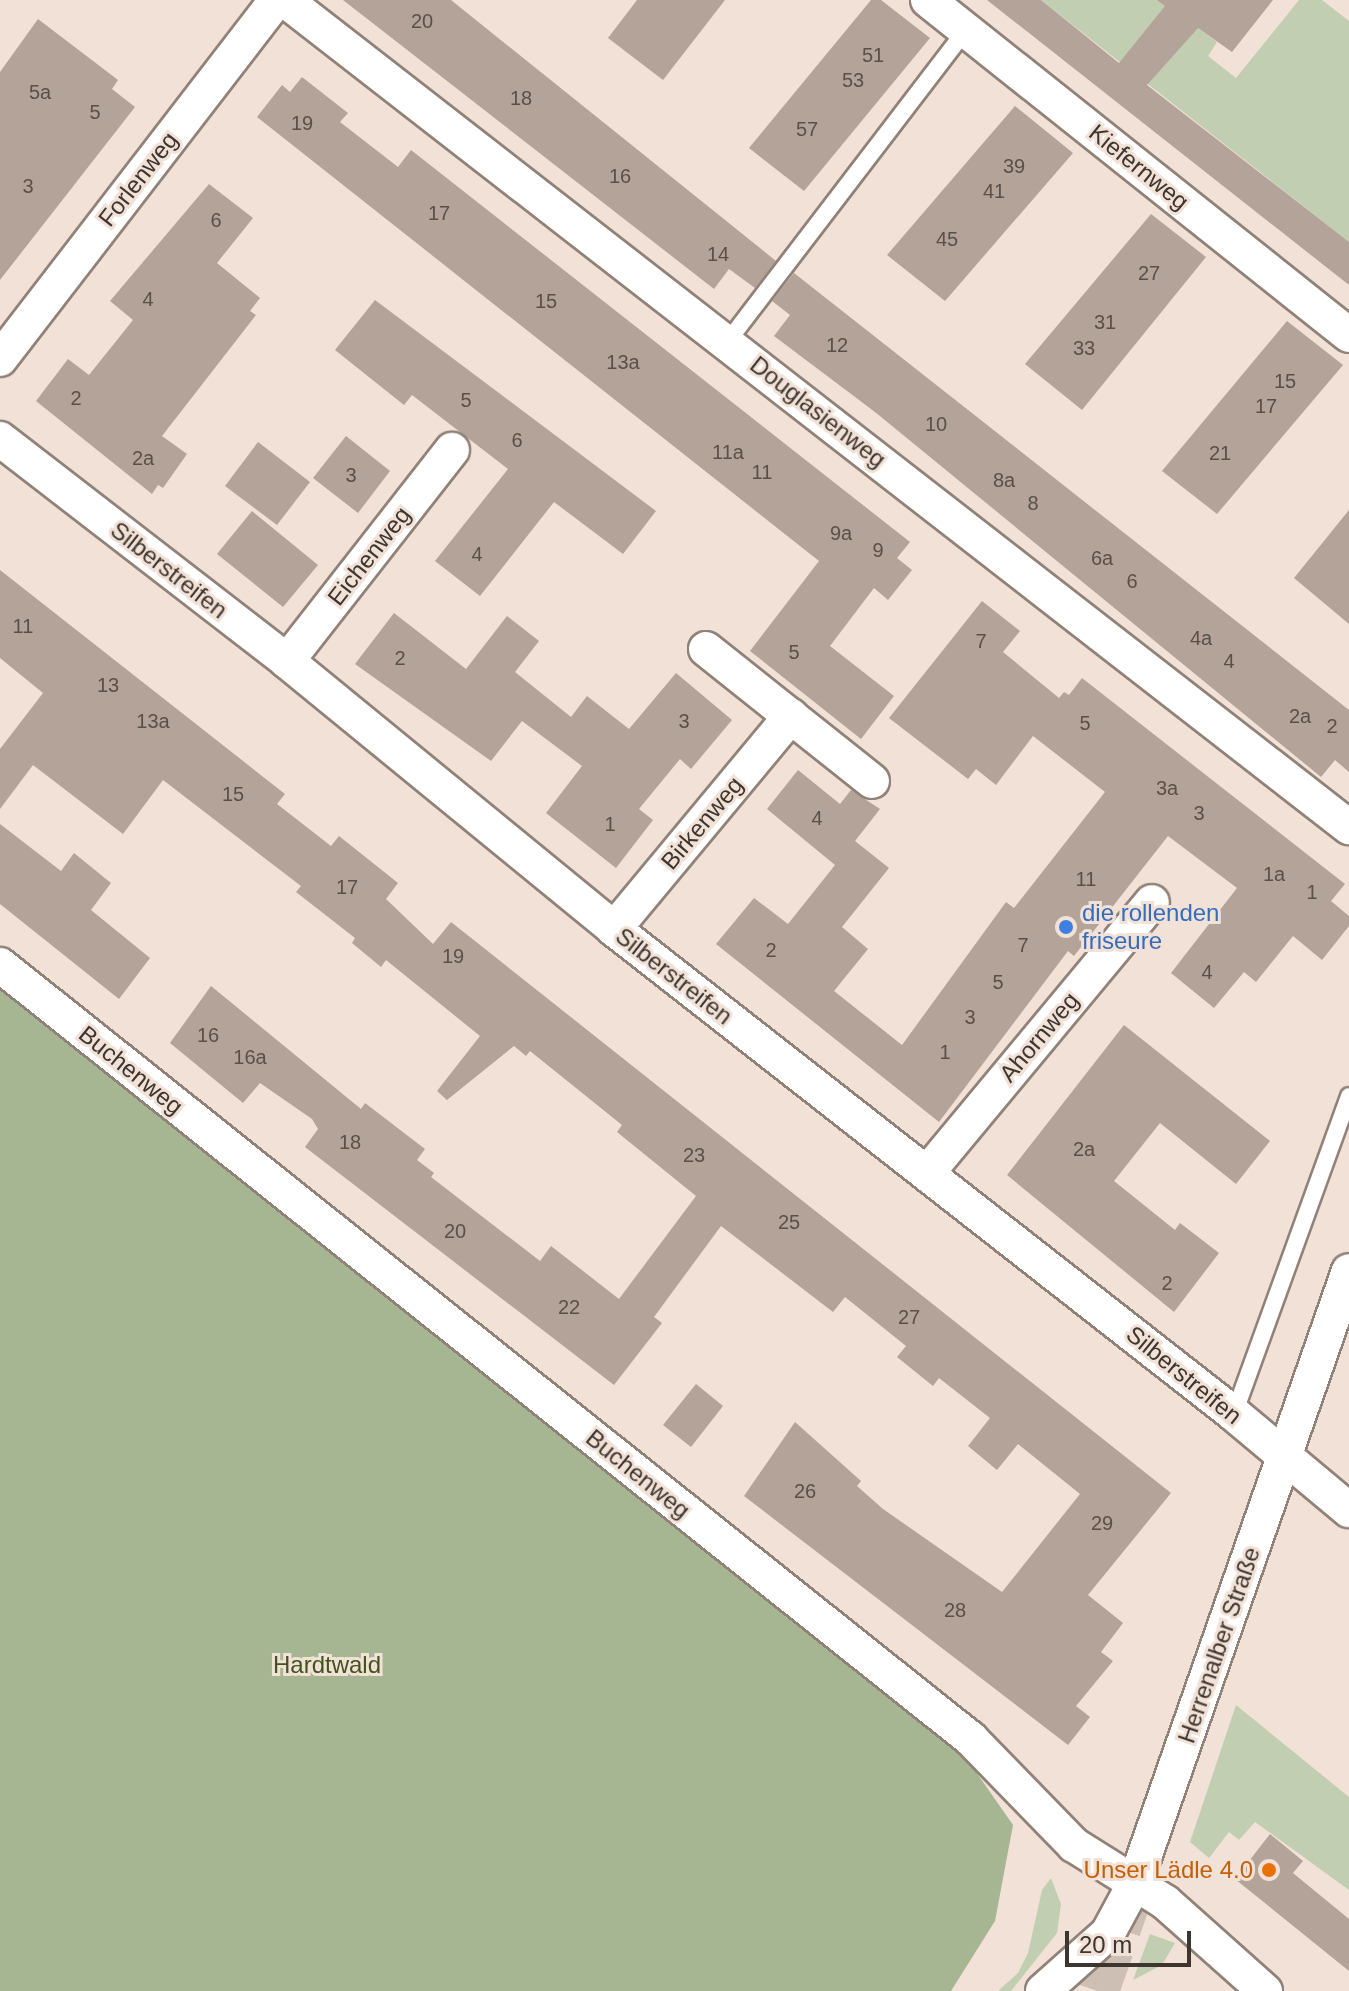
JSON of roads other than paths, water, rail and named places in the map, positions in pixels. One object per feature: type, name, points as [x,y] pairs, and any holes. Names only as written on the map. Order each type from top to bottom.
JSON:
[{"type":"street","name":"Forlenweg","points":[[0,359],[276,0]]},
{"type":"street","name":"Douglasienweg","points":[[285,0],[728,341],[1349,827]]},
{"type":"street","name":"Kiefernweg","points":[[928,0],[1349,335]]},
{"type":"street","name":"Silberstreifen","points":[[0,439],[287,661],[614,929],[1234,1414],[1349,1510]]},
{"type":"street","name":"Eichenweg","points":[[287,661],[452,450]]},
{"type":"street","points":[[706,649],[872,781]]},
{"type":"street","name":"Birkenweg","points":[[614,929],[791,716]]},
{"type":"street","name":"Ahornweg","points":[[927,1173],[1152,902]]},
{"type":"street","name":"Buchenweg","points":[[0,965],[971,1739],[1074,1845],[1135,1883],[1207,1935],[1265,1991]]},
{"type":"street","name":"Herrenalber Straße","points":[[1043,1991],[1108,1933],[1135,1883],[1349,1271]]},
{"type":"lane","points":[[728,341],[966,30]]},
{"type":"lane","points":[[1234,1414],[1349,1096]]},
{"type":"tunnel","points":[[1097,1991],[1130,1897]]},
{"type":"place","name":"die rollenden friseure","points":[[1066,927]]},
{"type":"place","name":"Unser Lädle 4.0","points":[[1269,1870]]},
{"type":"park label","name":"Hardtwald","points":[[327,1665]]}]
